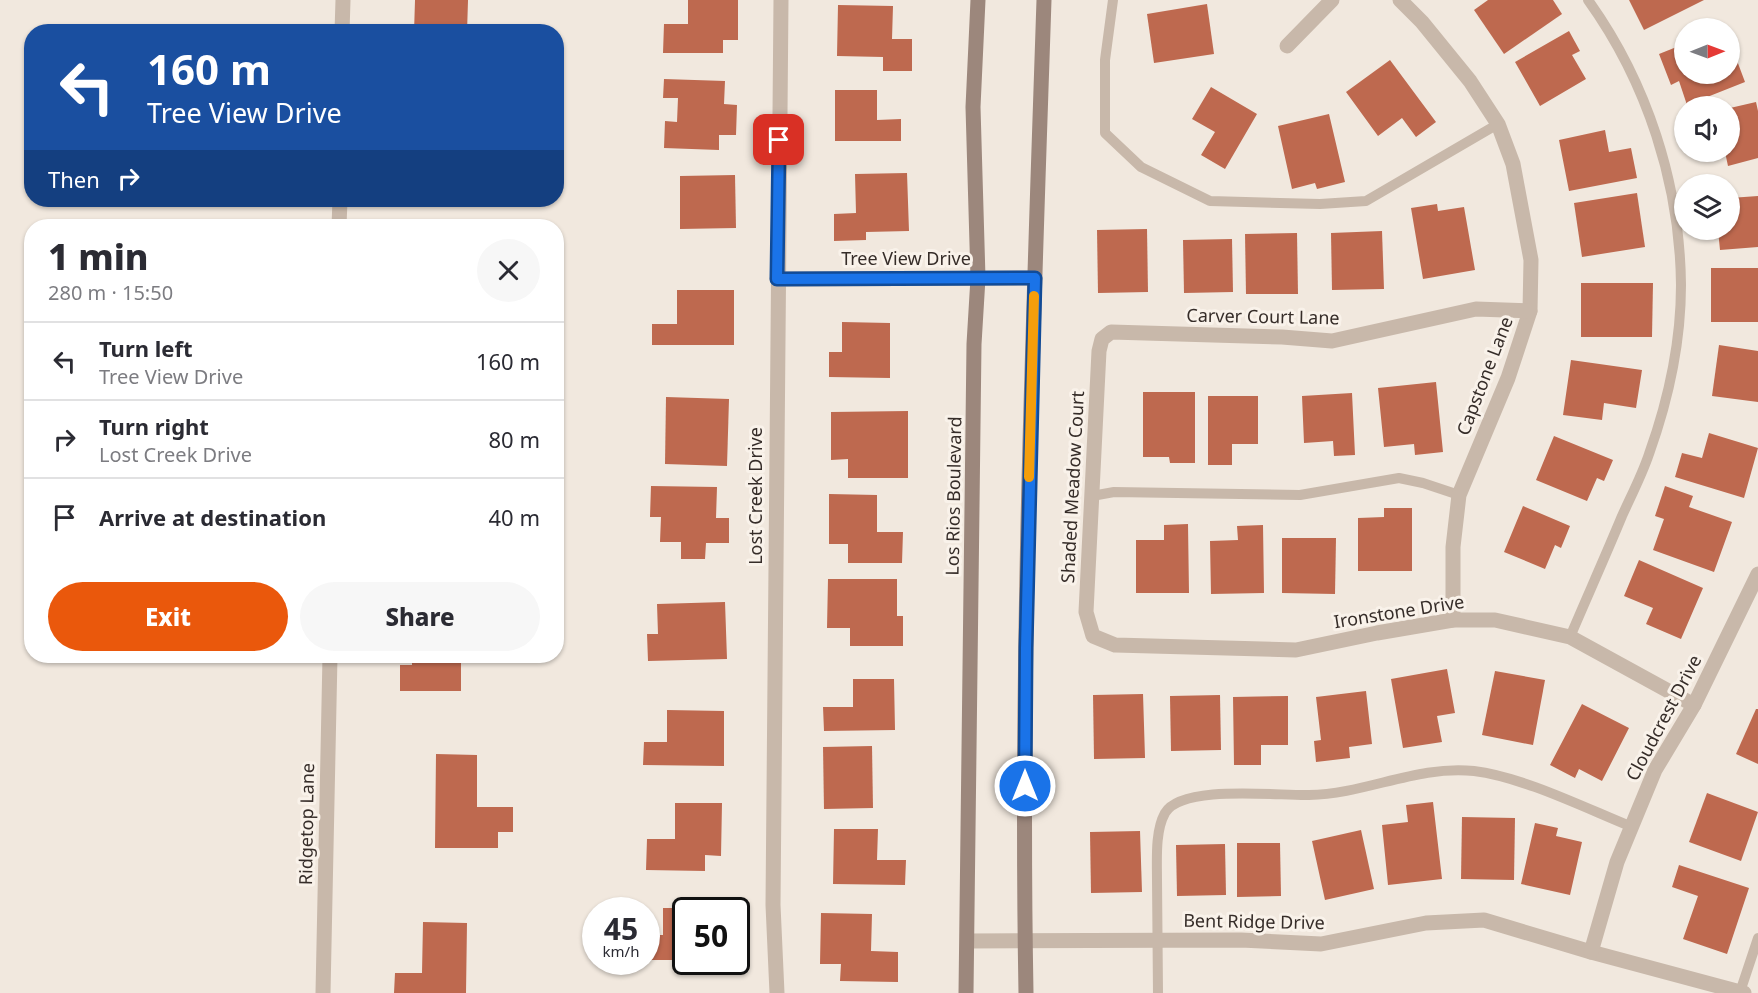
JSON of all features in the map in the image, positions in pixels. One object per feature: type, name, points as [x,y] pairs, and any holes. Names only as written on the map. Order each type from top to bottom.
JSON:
[{"type":"main road","name":"Los Rios Boulevard","points":[[966,993],[974,344],[978,278],[973,107],[978,0]]},
{"type":"main road","points":[[1026,993],[1026,667],[1044,0]]},
{"type":"street","points":[[342,24],[343,0]]},
{"type":"street","name":"Lost Creek Drive","points":[[777,993],[773,894],[781,0]]},
{"type":"street","points":[[1287,46],[1332,0]]},
{"type":"street","name":"Capstone Lane","points":[[1400,0],[1422,22],[1470,81],[1498,124],[1513,164],[1532,260],[1530,311],[1508,378],[1459,495],[1453,547],[1453,621]]},
{"type":"street","name":"Tree View Drive","points":[[777,279],[1035,278]]},
{"type":"street","name":"Carver Court Lane","points":[[1102,339],[1111,332],[1282,337],[1332,341],[1476,309],[1530,311]]},
{"type":"street","name":"Shaded Meadow Court","points":[[1093,636],[1086,612],[1099,351],[1102,339]]},
{"type":"street","name":"Cloudcrest Drive","points":[[1591,952],[1617,862],[1654,770],[1694,705],[1758,574]]},
{"type":"street","name":"Ironstone Drive","points":[[1093,636],[1115,645],[1296,650],[1377,633],[1453,621],[1495,620],[1570,637],[1694,705]]},
{"type":"street","name":"Ridgetop Lane","points":[[322,993],[330,663]]},
{"type":"street","name":"Bent Ridge Drive","points":[[968,941],[1241,940],[1321,945],[1426,923],[1484,921],[1742,992]]},
{"type":"lane","points":[[1113,0],[1105,60],[1105,133],[1142,167],[1210,201],[1320,204],[1366,201],[1498,124]]},
{"type":"lane","points":[[1570,637],[1649,455],[1666,396],[1676,344],[1681,285],[1676,217],[1664,158],[1644,100],[1629,67],[1588,0]]},
{"type":"lane","points":[[1092,496],[1114,492],[1300,495],[1399,478],[1459,495]]},
{"type":"lane","points":[[1158,993],[1157,859],[1160,830],[1166,812],[1177,801],[1195,795],[1334,793],[1443,770],[1475,771],[1506,777],[1632,827]]},
{"type":"lane","points":[[1742,992],[1758,938]]},
{"type":"building","points":[[415,0],[468,0],[467,24],[414,24]]},
{"type":"building","points":[[688,0],[738,0],[738,40],[723,40],[723,53],[663,53],[664,24],[688,24]]},
{"type":"building","points":[[1488,0],[1553,0],[1562,14],[1504,54],[1474,10]]},
{"type":"building","points":[[1629,0],[1704,0],[1644,30]]},
{"type":"building","points":[[1207,4],[1214,54],[1154,63],[1147,14]]},
{"type":"building","points":[[838,5],[893,6],[892,39],[912,39],[912,71],[883,71],[883,57],[837,56]]},
{"type":"building","points":[[1569,31],[1580,51],[1572,55],[1586,79],[1540,106],[1515,62]]},
{"type":"building","points":[[1674,48],[1674,84],[1671,85],[1659,54]]},
{"type":"building","points":[[1390,60],[1436,122],[1416,137],[1402,118],[1378,136],[1346,92]]},
{"type":"building","points":[[1740,69],[1745,82],[1740,84]]},
{"type":"building","points":[[664,79],[725,81],[724,104],[737,105],[736,135],[719,135],[719,150],[664,148],[665,121],[677,122],[678,98],[663,98]]},
{"type":"building","points":[[1680,84],[1740,84],[1710,96],[1684,96]]},
{"type":"building","points":[[1211,87],[1257,114],[1225,169],[1201,155],[1215,132],[1192,119]]},
{"type":"building","points":[[835,90],[877,90],[877,120],[901,119],[901,141],[835,141]]},
{"type":"building","points":[[1756,102],[1758,158],[1728,166],[1727,162],[1740,162],[1740,106]]},
{"type":"building","points":[[1329,114],[1345,182],[1317,189],[1315,183],[1292,189],[1278,126]]},
{"type":"building","points":[[1605,130],[1609,152],[1631,148],[1637,178],[1569,191],[1559,140]]},
{"type":"building","points":[[907,173],[909,231],[866,232],[866,240],[834,241],[834,214],[856,213],[855,174]]},
{"type":"building","points":[[735,175],[736,228],[680,229],[680,176]]},
{"type":"building","points":[[1637,193],[1645,247],[1582,257],[1574,203]]},
{"type":"building","points":[[1758,196],[1758,247],[1720,250],[1719,240],[1740,240],[1740,197]]},
{"type":"building","points":[[1437,204],[1438,211],[1464,207],[1475,270],[1423,279],[1411,208]]},
{"type":"building","points":[[1147,229],[1148,292],[1098,293],[1097,230]]},
{"type":"building","points":[[1382,231],[1384,289],[1332,290],[1331,233]]},
{"type":"building","points":[[1297,233],[1298,294],[1246,294],[1245,234]]},
{"type":"building","points":[[1232,239],[1233,292],[1184,293],[1183,240]]},
{"type":"building","points":[[1711,268],[1758,268],[1758,322],[1711,322]]},
{"type":"building","points":[[1581,283],[1653,283],[1652,337],[1581,337]]},
{"type":"building","points":[[677,290],[734,290],[734,345],[652,345],[652,324],[677,324]]},
{"type":"building","points":[[842,322],[890,323],[890,378],[829,377],[829,352],[842,352]]},
{"type":"building","points":[[1719,345],[1758,351],[1758,402],[1712,396]]},
{"type":"building","points":[[1571,360],[1642,370],[1636,408],[1604,403],[1602,420],[1563,415]]},
{"type":"building","points":[[1436,382],[1443,452],[1415,455],[1414,444],[1384,447],[1378,388]]},
{"type":"building","points":[[1143,392],[1195,392],[1195,463],[1170,463],[1169,457],[1143,457]]},
{"type":"building","points":[[1352,393],[1355,455],[1334,456],[1333,441],[1304,443],[1302,396]]},
{"type":"building","points":[[1208,396],[1258,396],[1258,444],[1232,444],[1232,465],[1208,465]]},
{"type":"building","points":[[666,397],[729,399],[727,466],[665,464]]},
{"type":"building","points":[[908,411],[908,478],[848,478],[848,459],[831,460],[831,412]]},
{"type":"building","points":[[1709,433],[1758,448],[1744,498],[1675,477],[1682,453],[1702,458]]},
{"type":"building","points":[[1554,436],[1613,460],[1604,481],[1597,478],[1587,501],[1536,480]]},
{"type":"building","points":[[651,486],[717,487],[716,518],[729,518],[729,543],[706,543],[705,559],[681,559],[681,542],[660,542],[661,517],[650,517]]},
{"type":"building","points":[[1665,486],[1693,496],[1689,507],[1732,522],[1714,572],[1653,550],[1664,519],[1655,516]]},
{"type":"building","points":[[829,494],[877,495],[877,532],[903,532],[902,563],[848,563],[848,544],[829,544]]},
{"type":"building","points":[[1523,506],[1570,526],[1561,548],[1555,545],[1545,569],[1504,552]]},
{"type":"building","points":[[1384,508],[1412,508],[1412,571],[1358,571],[1358,518],[1384,517]]},
{"type":"building","points":[[1188,524],[1189,593],[1136,593],[1136,540],[1164,540],[1164,525]]},
{"type":"building","points":[[1263,525],[1264,593],[1211,594],[1210,541],[1238,540],[1237,526]]},
{"type":"building","points":[[1282,538],[1336,538],[1335,594],[1282,593]]},
{"type":"building","points":[[1639,560],[1703,588],[1681,639],[1646,624],[1653,608],[1624,596]]},
{"type":"building","points":[[828,579],[897,579],[897,616],[903,616],[903,646],[850,646],[850,628],[827,628]]},
{"type":"building","points":[[725,602],[727,659],[648,661],[647,634],[658,634],[657,604]]},
{"type":"building","points":[[412,663],[461,663],[461,691],[400,691],[400,665],[412,665]]},
{"type":"building","points":[[1447,669],[1455,713],[1437,716],[1442,742],[1403,748],[1391,679]]},
{"type":"building","points":[[1495,671],[1545,680],[1533,745],[1482,735]]},
{"type":"building","points":[[853,679],[894,679],[895,730],[824,731],[823,707],[853,707]]},
{"type":"building","points":[[1366,691],[1372,744],[1349,747],[1350,758],[1316,762],[1314,741],[1321,740],[1316,697]]},
{"type":"building","points":[[1143,694],[1145,758],[1094,759],[1093,695]]},
{"type":"building","points":[[1220,695],[1221,750],[1171,751],[1170,696]]},
{"type":"building","points":[[1288,696],[1288,745],[1261,745],[1261,765],[1234,765],[1233,697]]},
{"type":"building","points":[[1582,704],[1629,728],[1602,781],[1579,769],[1575,778],[1550,765]]},
{"type":"building","points":[[1758,709],[1758,764],[1736,754]]},
{"type":"building","points":[[667,710],[724,711],[724,766],[643,765],[644,742],[667,742]]},
{"type":"building","points":[[872,746],[873,808],[824,809],[823,747]]},
{"type":"building","points":[[436,754],[477,755],[477,807],[513,807],[513,832],[498,832],[498,848],[435,848]]},
{"type":"building","points":[[1707,793],[1758,812],[1741,861],[1689,842]]},
{"type":"building","points":[[1433,802],[1442,879],[1388,885],[1382,825],[1408,822],[1406,805]]},
{"type":"building","points":[[675,803],[722,803],[721,856],[705,855],[705,871],[646,870],[647,839],[675,839]]},
{"type":"building","points":[[1462,817],[1515,818],[1514,880],[1461,879]]},
{"type":"building","points":[[1535,823],[1558,828],[1556,836],[1582,842],[1570,895],[1521,884]]},
{"type":"building","points":[[834,829],[878,829],[877,860],[906,860],[905,885],[833,884]]},
{"type":"building","points":[[1361,830],[1374,889],[1325,900],[1312,841]]},
{"type":"building","points":[[1140,831],[1142,892],[1091,893],[1090,832]]},
{"type":"building","points":[[1237,843],[1280,843],[1281,896],[1237,897]]},
{"type":"building","points":[[1225,844],[1226,895],[1177,896],[1176,845]]},
{"type":"building","points":[[1679,865],[1749,888],[1727,954],[1683,939],[1698,896],[1672,887]]},
{"type":"building","points":[[663,908],[672,908],[672,960],[660,960],[660,935],[663,935]]},
{"type":"building","points":[[821,913],[872,914],[871,951],[898,952],[898,982],[840,981],[841,964],[820,964]]},
{"type":"building","points":[[423,922],[467,923],[466,993],[394,993],[395,973],[422,973]]},
{"type":"slow traffic","points":[[1029,477],[1034,296]]},
{"type":"route","points":[[779,140],[777,279],[1035,278],[1032,331],[1025,786]]}]
